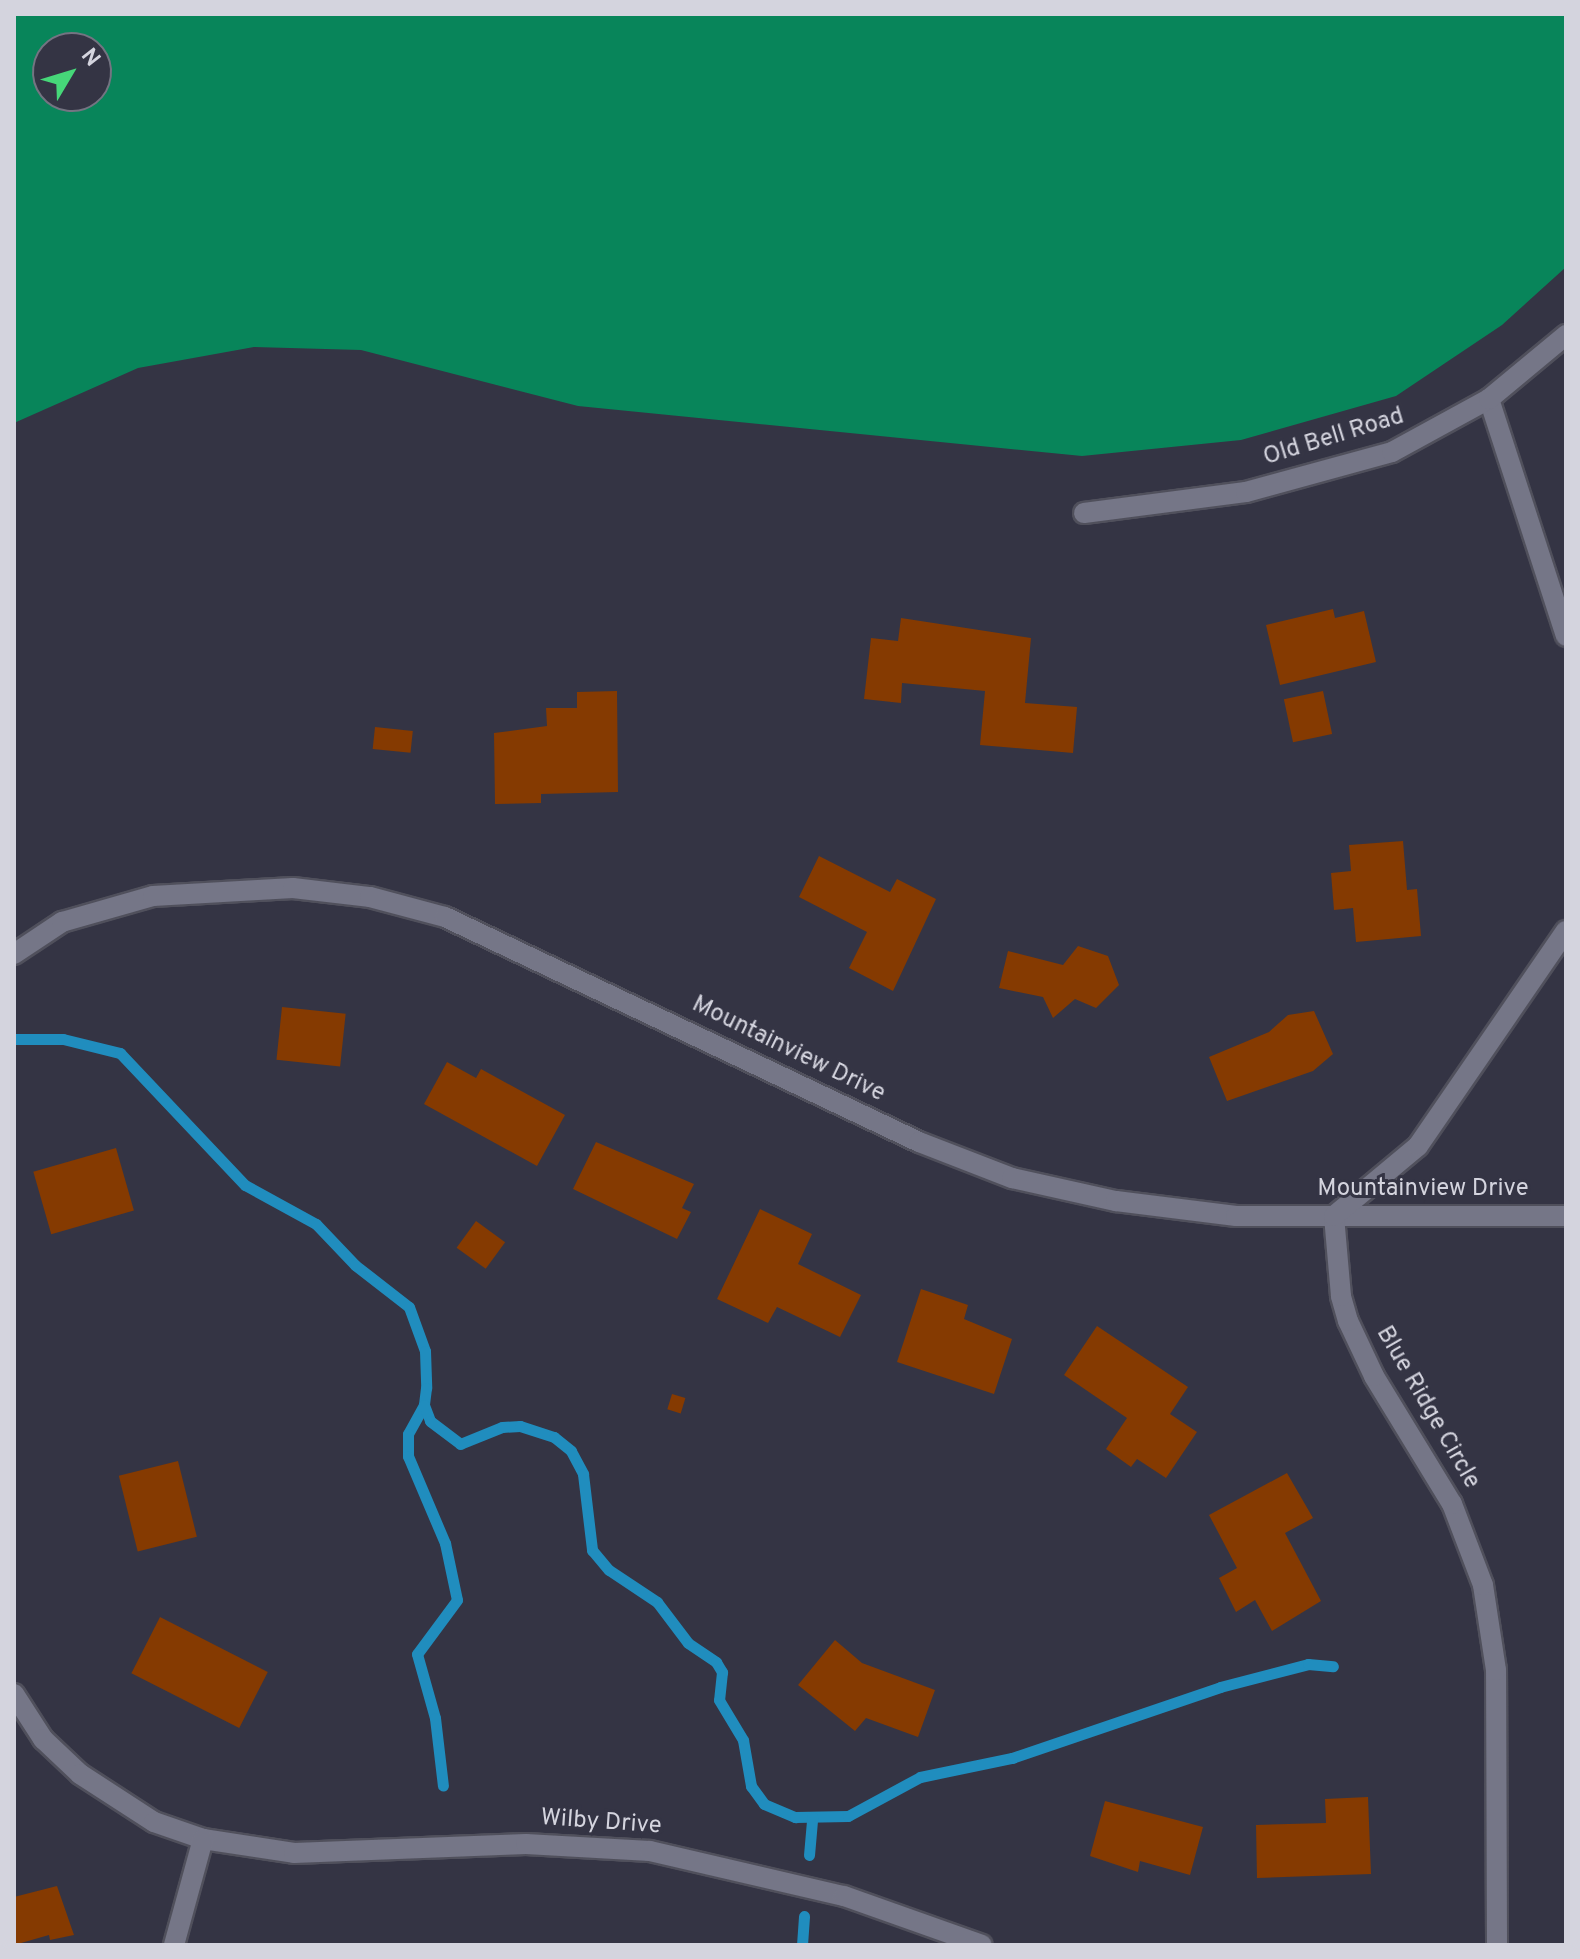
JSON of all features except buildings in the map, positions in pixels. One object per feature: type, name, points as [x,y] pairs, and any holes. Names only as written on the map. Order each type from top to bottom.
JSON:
[{"type":"street","name":"Old Bell Road","points":[[1084,513],[1246,492],[1392,452],[1489,399],[1566,335]]},
{"type":"street","points":[[1489,399],[1566,636]]},
{"type":"street","name":"Mountainview Drive","points":[[14,954],[62,922],[153,896],[293,888],[370,897],[445,917],[919,1142],[1012,1178],[1116,1201],[1236,1216],[1566,1216]]},
{"type":"street","points":[[1334,1216],[1418,1146],[1566,931]]},
{"type":"street","name":"Blue Ridge Circle","points":[[1334,1216],[1348,1321],[1374,1376],[1452,1504],[1483,1585],[1496,1670],[1497,1945]]},
{"type":"street","points":[[14,1694],[43,1739],[80,1774],[154,1822],[203,1839],[174,1945]]},
{"type":"street","name":"Wilby Drive","points":[[203,1839],[294,1853],[513,1844],[650,1851],[844,1896],[982,1945]]},
{"type":"green space","points":[[14,14],[1566,14],[1566,267],[1502,325],[1396,396],[1241,440],[1082,456],[578,406],[361,350],[254,347],[138,368],[14,423]]},
{"type":"waterway","points":[[14,1039],[63,1039],[120,1053],[245,1185],[316,1224],[355,1265],[409,1307],[425,1351],[426,1388],[424,1405],[408,1434],[408,1456],[445,1543],[457,1600],[417,1654],[435,1718],[443,1786]]},
{"type":"waterway","points":[[424,1405],[430,1421],[460,1444],[502,1427],[520,1426],[554,1437],[571,1451],[583,1474],[592,1550],[609,1570],[657,1602],[688,1643],[716,1662],[722,1672],[719,1700],[743,1740],[751,1786],[764,1804],[795,1817],[848,1816],[920,1777],[1012,1758],[1220,1687],[1308,1664],[1333,1666]]},
{"type":"waterway","points":[[809,1855],[812,1817]]},
{"type":"waterway","points":[[802,1945],[804,1916]]}]
